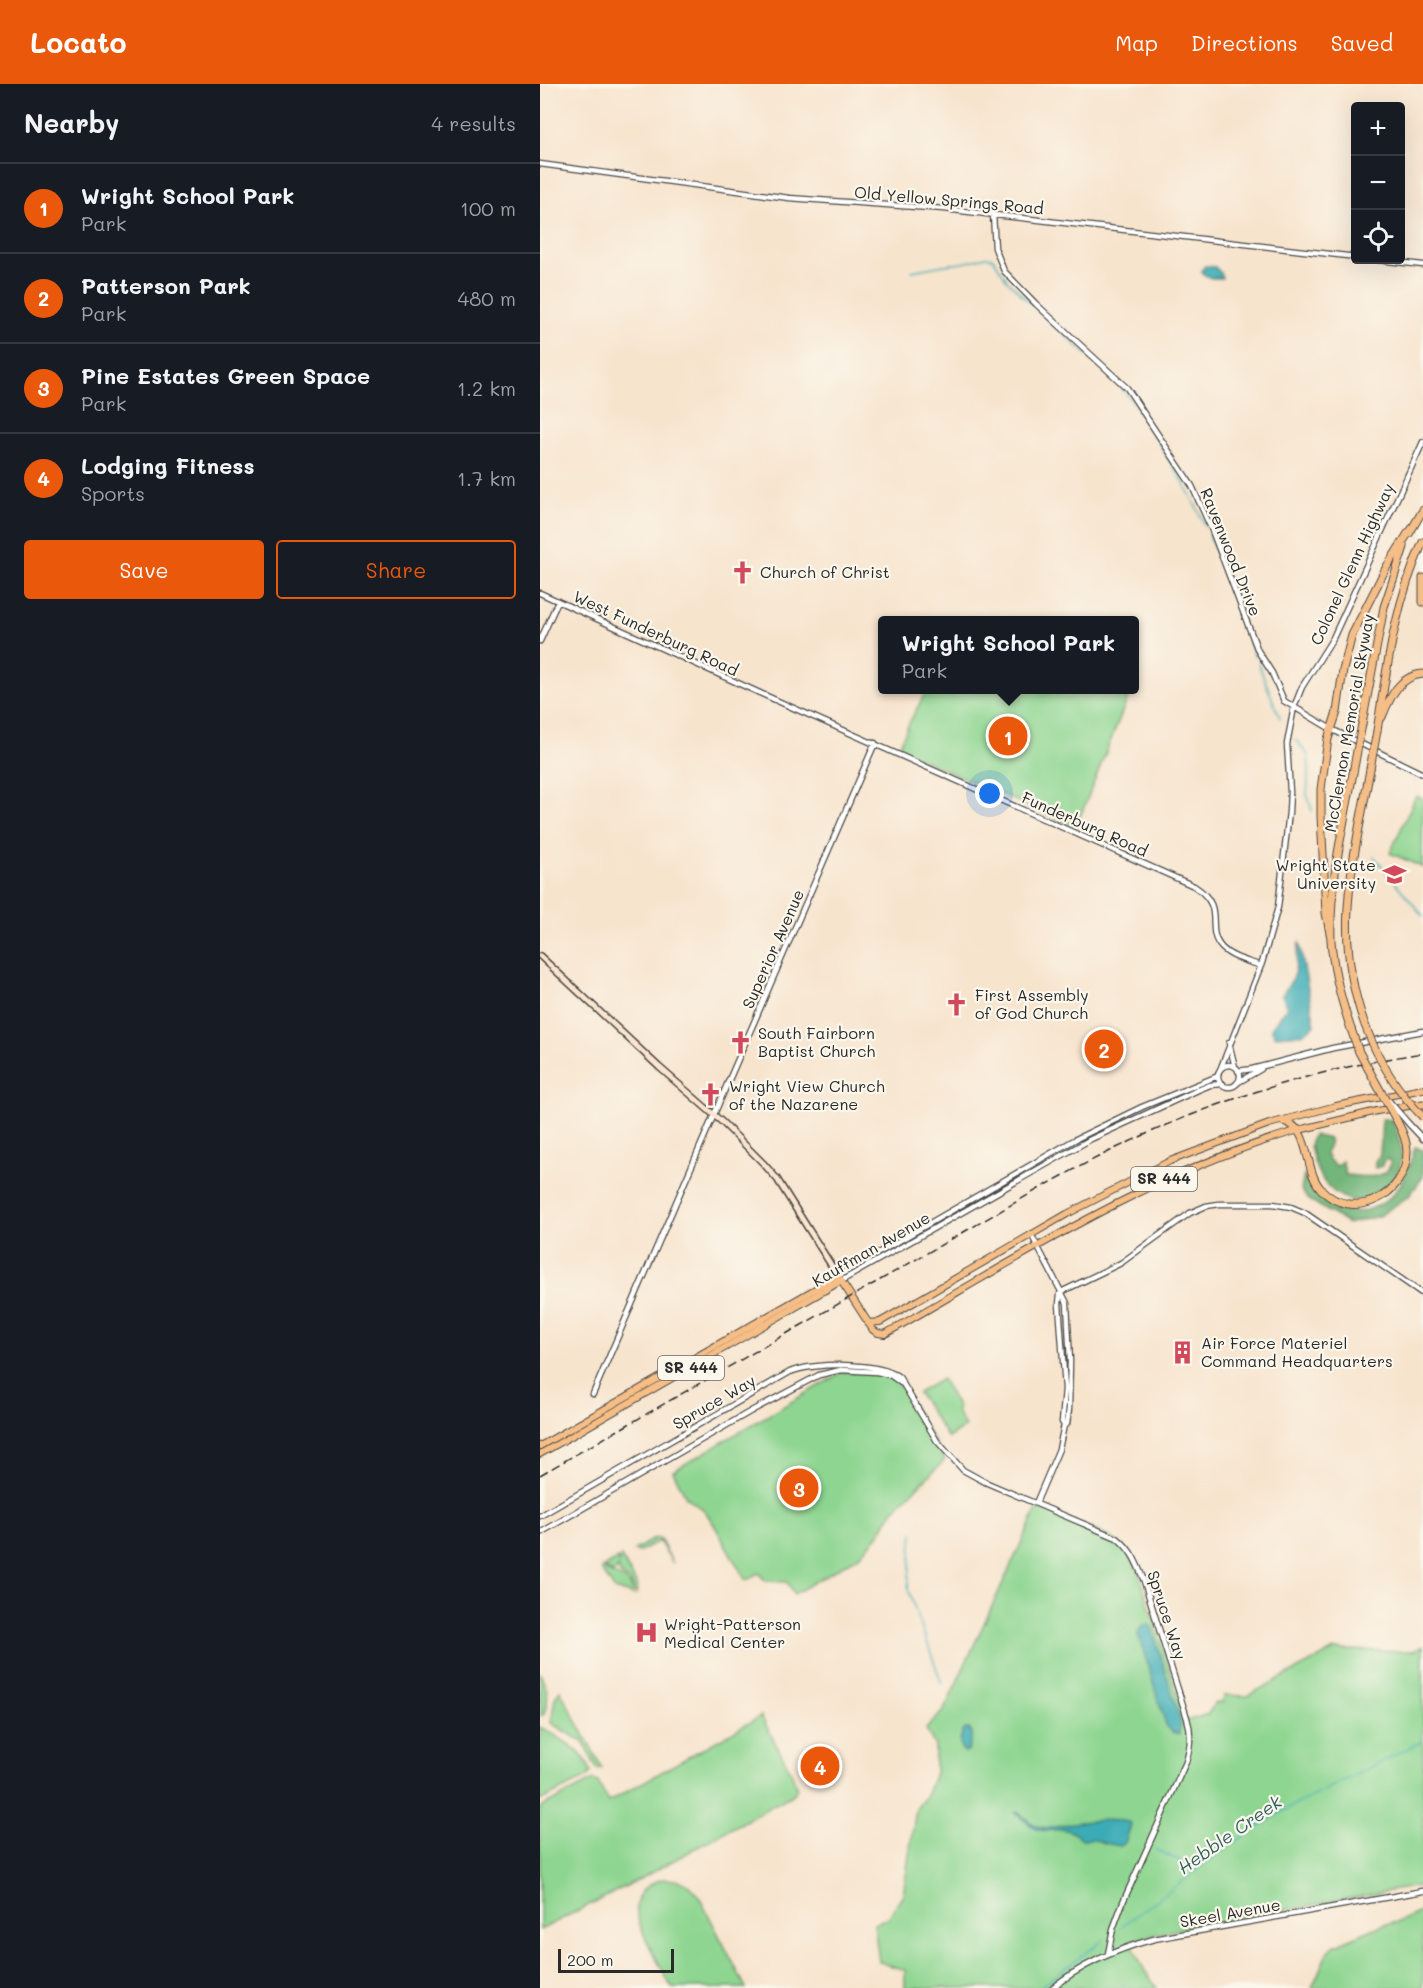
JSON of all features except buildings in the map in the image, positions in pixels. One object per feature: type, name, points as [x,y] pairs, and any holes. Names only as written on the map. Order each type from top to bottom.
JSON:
[{"type":"highway","name":"McClernon Memorial Skyway","points":[[1381,1090],[1359,1052],[1340,998],[1331,938],[1333,893],[1384,607],[1409,532],[1423,510]]},
{"type":"highway","points":[[1331,938],[1324,899],[1321,816],[1321,789],[1328,738],[1337,712],[1346,655],[1355,628],[1386,568],[1409,532]]},
{"type":"highway","name":"McClernon Memorial Skyway","points":[[1423,542],[1410,571],[1399,608],[1354,854],[1346,917],[1351,974],[1365,1025],[1379,1059],[1393,1081],[1423,1117]]},
{"type":"highway","points":[[1423,578],[1423,602]]},
{"type":"highway","points":[[1377,731],[1388,702],[1397,687],[1410,677],[1423,674]]},
{"type":"highway","points":[[1282,1120],[1299,1130],[1317,1184],[1332,1198],[1344,1203],[1356,1205],[1369,1203],[1383,1196],[1395,1186],[1406,1159],[1406,1146],[1397,1121],[1381,1090]]},
{"type":"main road","points":[[540,956],[763,1163],[777,1179],[868,1323]]},
{"type":"main road","name":"SR 444","points":[[868,1323],[880,1322],[1031,1234],[1170,1161],[1282,1120],[1336,1106],[1423,1089]]},
{"type":"main road","name":"SR 444","points":[[868,1323],[875,1332],[885,1334],[1038,1246],[1124,1199],[1181,1172],[1242,1148],[1299,1130],[1421,1104]]},
{"type":"main road","name":"Kauffman Avenue","points":[[540,1446],[840,1278]]},
{"type":"main road","name":"Kauffman Avenue","points":[[540,1454],[840,1278]]},
{"type":"street","name":"Old Yellow Springs Road","points":[[540,164],[803,200],[993,214],[1351,256]]},
{"type":"street","name":"Ravenwood Drive","points":[[993,214],[992,231],[995,248],[1004,271],[1036,304],[1128,388],[1192,486],[1258,651],[1272,673],[1284,701],[1293,707]]},
{"type":"street","points":[[1405,263],[1423,265]]},
{"type":"street","name":"Colonel Glenn Highway","points":[[1219,1073],[1261,966],[1275,917],[1282,882],[1290,792],[1287,753],[1293,707],[1302,687],[1333,638],[1423,442]]},
{"type":"street","name":"West Funderburg Road","points":[[540,593],[762,694]]},
{"type":"street","points":[[540,641],[558,601]]},
{"type":"street","name":"Funderburg Road","points":[[762,694],[1194,886],[1203,892],[1212,904],[1215,931],[1221,947],[1230,954],[1261,966]]},
{"type":"street","points":[[1293,707],[1331,729],[1423,774]]},
{"type":"street","name":"Superior Avenue","points":[[593,1394],[875,743]]},
{"type":"street","points":[[1269,1065],[1232,1086],[1222,1084],[1219,1073],[1227,1066],[1236,1069],[1269,1065],[1333,1048],[1423,1031]]},
{"type":"street","points":[[1229,1043],[1239,1078],[1238,1083]]},
{"type":"street","name":"Kauffman Avenue","points":[[840,1278],[1076,1139],[1219,1073]]},
{"type":"street","name":"Kauffman Avenue","points":[[840,1278],[1091,1139],[1198,1090],[1210,1085],[1222,1084]]},
{"type":"street","name":"McClernon Memorial Skyway","points":[[1381,1090],[1423,1138]]},
{"type":"street","points":[[1060,1292],[1121,1263],[1198,1208],[1219,1204],[1241,1204],[1284,1205],[1305,1213],[1423,1294]]},
{"type":"street","points":[[1031,1234],[1067,1303],[1070,1342],[1070,1409],[1067,1424],[1064,1425],[1055,1460],[1036,1503]]},
{"type":"street","points":[[1060,1292],[1065,1389],[1062,1422],[1064,1425]]},
{"type":"street","name":"Spruce Way","points":[[540,1516],[797,1369],[840,1366],[881,1368],[900,1377],[937,1441],[956,1463],[976,1478],[1117,1538],[1131,1551],[1147,1590],[1191,1731],[1191,1744],[1186,1762],[1120,1909],[1108,1954]]},
{"type":"street","name":"Spruce Way","points":[[540,1533],[753,1410],[819,1376],[841,1370],[877,1372],[890,1375],[908,1390]]},
{"type":"street","name":"Skeel Avenue","points":[[1052,1988],[1068,1976],[1108,1954],[1131,1945],[1174,1935],[1423,1891]]},
{"type":"green space","points":[[925,694],[1129,694],[1076,827],[898,749]]},
{"type":"green space","points":[[1416,796],[1423,799],[1422,867],[1390,853]]},
{"type":"green space","points":[[1097,1036],[1118,1044],[1109,1062],[1090,1054]]},
{"type":"green space","points":[[1382,1119],[1392,1120],[1398,1135],[1401,1155],[1398,1171],[1390,1183],[1377,1194],[1366,1199],[1344,1198],[1326,1184],[1319,1173],[1310,1148],[1313,1135],[1329,1139],[1325,1153],[1337,1166],[1342,1161],[1346,1175],[1366,1177],[1379,1175],[1388,1169],[1391,1163],[1387,1159],[1383,1161],[1382,1166],[1375,1168],[1375,1161],[1380,1155]]},
{"type":"green space","points":[[1415,1147],[1423,1150],[1423,1177],[1409,1196],[1379,1216],[1348,1224],[1308,1199],[1301,1190],[1304,1175],[1318,1195],[1333,1207],[1353,1212],[1373,1208],[1390,1197],[1397,1189],[1406,1174]]},
{"type":"green space","points":[[842,1372],[876,1374],[892,1379],[898,1384],[944,1461],[893,1511],[879,1534],[861,1555],[794,1594],[787,1582],[766,1581],[758,1573],[746,1581],[713,1523],[704,1510],[686,1497],[673,1471]]},
{"type":"green space","points":[[942,1379],[958,1408],[956,1410],[965,1427],[948,1438],[918,1393]]},
{"type":"green space","points":[[1043,1509],[1108,1536],[1124,1547],[1129,1554],[1140,1576],[1186,1721],[1208,1714],[1215,1703],[1223,1702],[1224,1695],[1247,1696],[1334,1650],[1413,1651],[1423,1646],[1423,1885],[1166,1932],[1130,1941],[1145,1971],[1157,1988],[905,1988],[905,1970],[879,1962],[874,1924],[889,1917],[903,1895],[916,1809],[927,1794],[935,1773],[935,1746],[926,1729],[944,1710],[1036,1511]]},
{"type":"green space","points":[[655,1538],[660,1539],[673,1563],[659,1541],[639,1552],[635,1551]]},
{"type":"green space","points":[[621,1557],[638,1586],[636,1594],[630,1581],[620,1574],[618,1567],[612,1573],[604,1567],[618,1559],[619,1563]]},
{"type":"green space","points":[[601,1569],[629,1583],[633,1595],[614,1589]]},
{"type":"green space","points":[[540,1673],[547,1698],[544,1714],[541,1716]]},
{"type":"green space","points":[[560,1690],[602,1768],[597,1769],[583,1742],[551,1723],[555,1698]]},
{"type":"green space","points":[[761,1716],[791,1772],[797,1788],[794,1794],[636,1881],[540,1930],[540,1808],[593,1780],[598,1782],[608,1802]]},
{"type":"green space","points":[[540,1727],[577,1751],[588,1764],[591,1772],[587,1777],[540,1801]]},
{"type":"green space","points":[[663,1879],[682,1882],[697,1893],[746,1988],[672,1988],[642,1930],[637,1909],[637,1900],[642,1892]]},
{"type":"green space","points":[[1423,1911],[1423,1988],[1312,1988],[1328,1951],[1333,1946],[1382,1925],[1398,1922]]},
{"type":"water","points":[[1205,266],[1215,267],[1221,273],[1222,278],[1211,278],[1203,274],[1201,271]]},
{"type":"water","points":[[1299,942],[1315,1025],[1302,1034],[1275,1036],[1271,1028],[1287,1007],[1282,995],[1294,977]]},
{"type":"water","points":[[1148,1624],[1152,1628],[1181,1722],[1179,1734],[1172,1732],[1166,1725],[1138,1634],[1141,1626]]},
{"type":"water","points":[[965,1729],[969,1729],[972,1733],[968,1751],[965,1752],[962,1750],[960,1741]]},
{"type":"water","points":[[1017,1811],[1034,1825],[1044,1828],[1102,1820],[1130,1822],[1131,1825],[1125,1843],[1120,1846],[1093,1839],[1083,1839],[1062,1829],[1046,1831],[1036,1829],[1015,1813]]},
{"type":"waterway","points":[[912,271],[986,257],[993,258],[1007,280],[1031,304]]},
{"type":"waterway","points":[[1036,309],[1106,372]]},
{"type":"waterway","points":[[1111,376],[1132,401],[1165,453],[1206,527]]},
{"type":"waterway","points":[[1208,533],[1255,657]]},
{"type":"waterway","points":[[1258,663],[1280,718]]},
{"type":"waterway","points":[[1296,740],[1308,755],[1307,794],[1312,811]]},
{"type":"waterway","points":[[1374,857],[1423,916]]},
{"type":"waterway","points":[[913,1533],[908,1589],[942,1684]]},
{"type":"waterway","name":"Hebble Creek","points":[[1122,1926],[1232,1844],[1281,1812],[1423,1741]]},
{"type":"waterway","points":[[1155,1849],[1197,1869]]},
{"type":"waterway","name":"Hebble Creek","points":[[1039,1988],[1103,1940]]},
{"type":"railway","points":[[540,1475],[1044,1186],[1136,1139],[1227,1101],[1274,1086],[1321,1073],[1423,1053]]},
{"type":"place","name":"Church of Christ","points":[[742,572]]},
{"type":"place","name":"Wright School Park","points":[[1008,736]]},
{"type":"place","name":"Wright State University","points":[[1394,874]]},
{"type":"place","name":"First Assembly of God Church","points":[[957,1004]]},
{"type":"place","name":"South Fairborn Baptist Church","points":[[740,1042]]},
{"type":"place","name":"Patterson Park","points":[[1104,1049]]},
{"type":"place","name":"Wright View Church of the Nazarene","points":[[711,1095]]},
{"type":"place","name":"Air Force Materiel Command Headquarters","points":[[1183,1352]]},
{"type":"place","name":"Pine Estates Green Space","points":[[799,1488]]},
{"type":"place","name":"Wright-Patterson Medical Center","points":[[646,1633]]},
{"type":"place","name":"Lodging Fitness","points":[[820,1766]]}]
